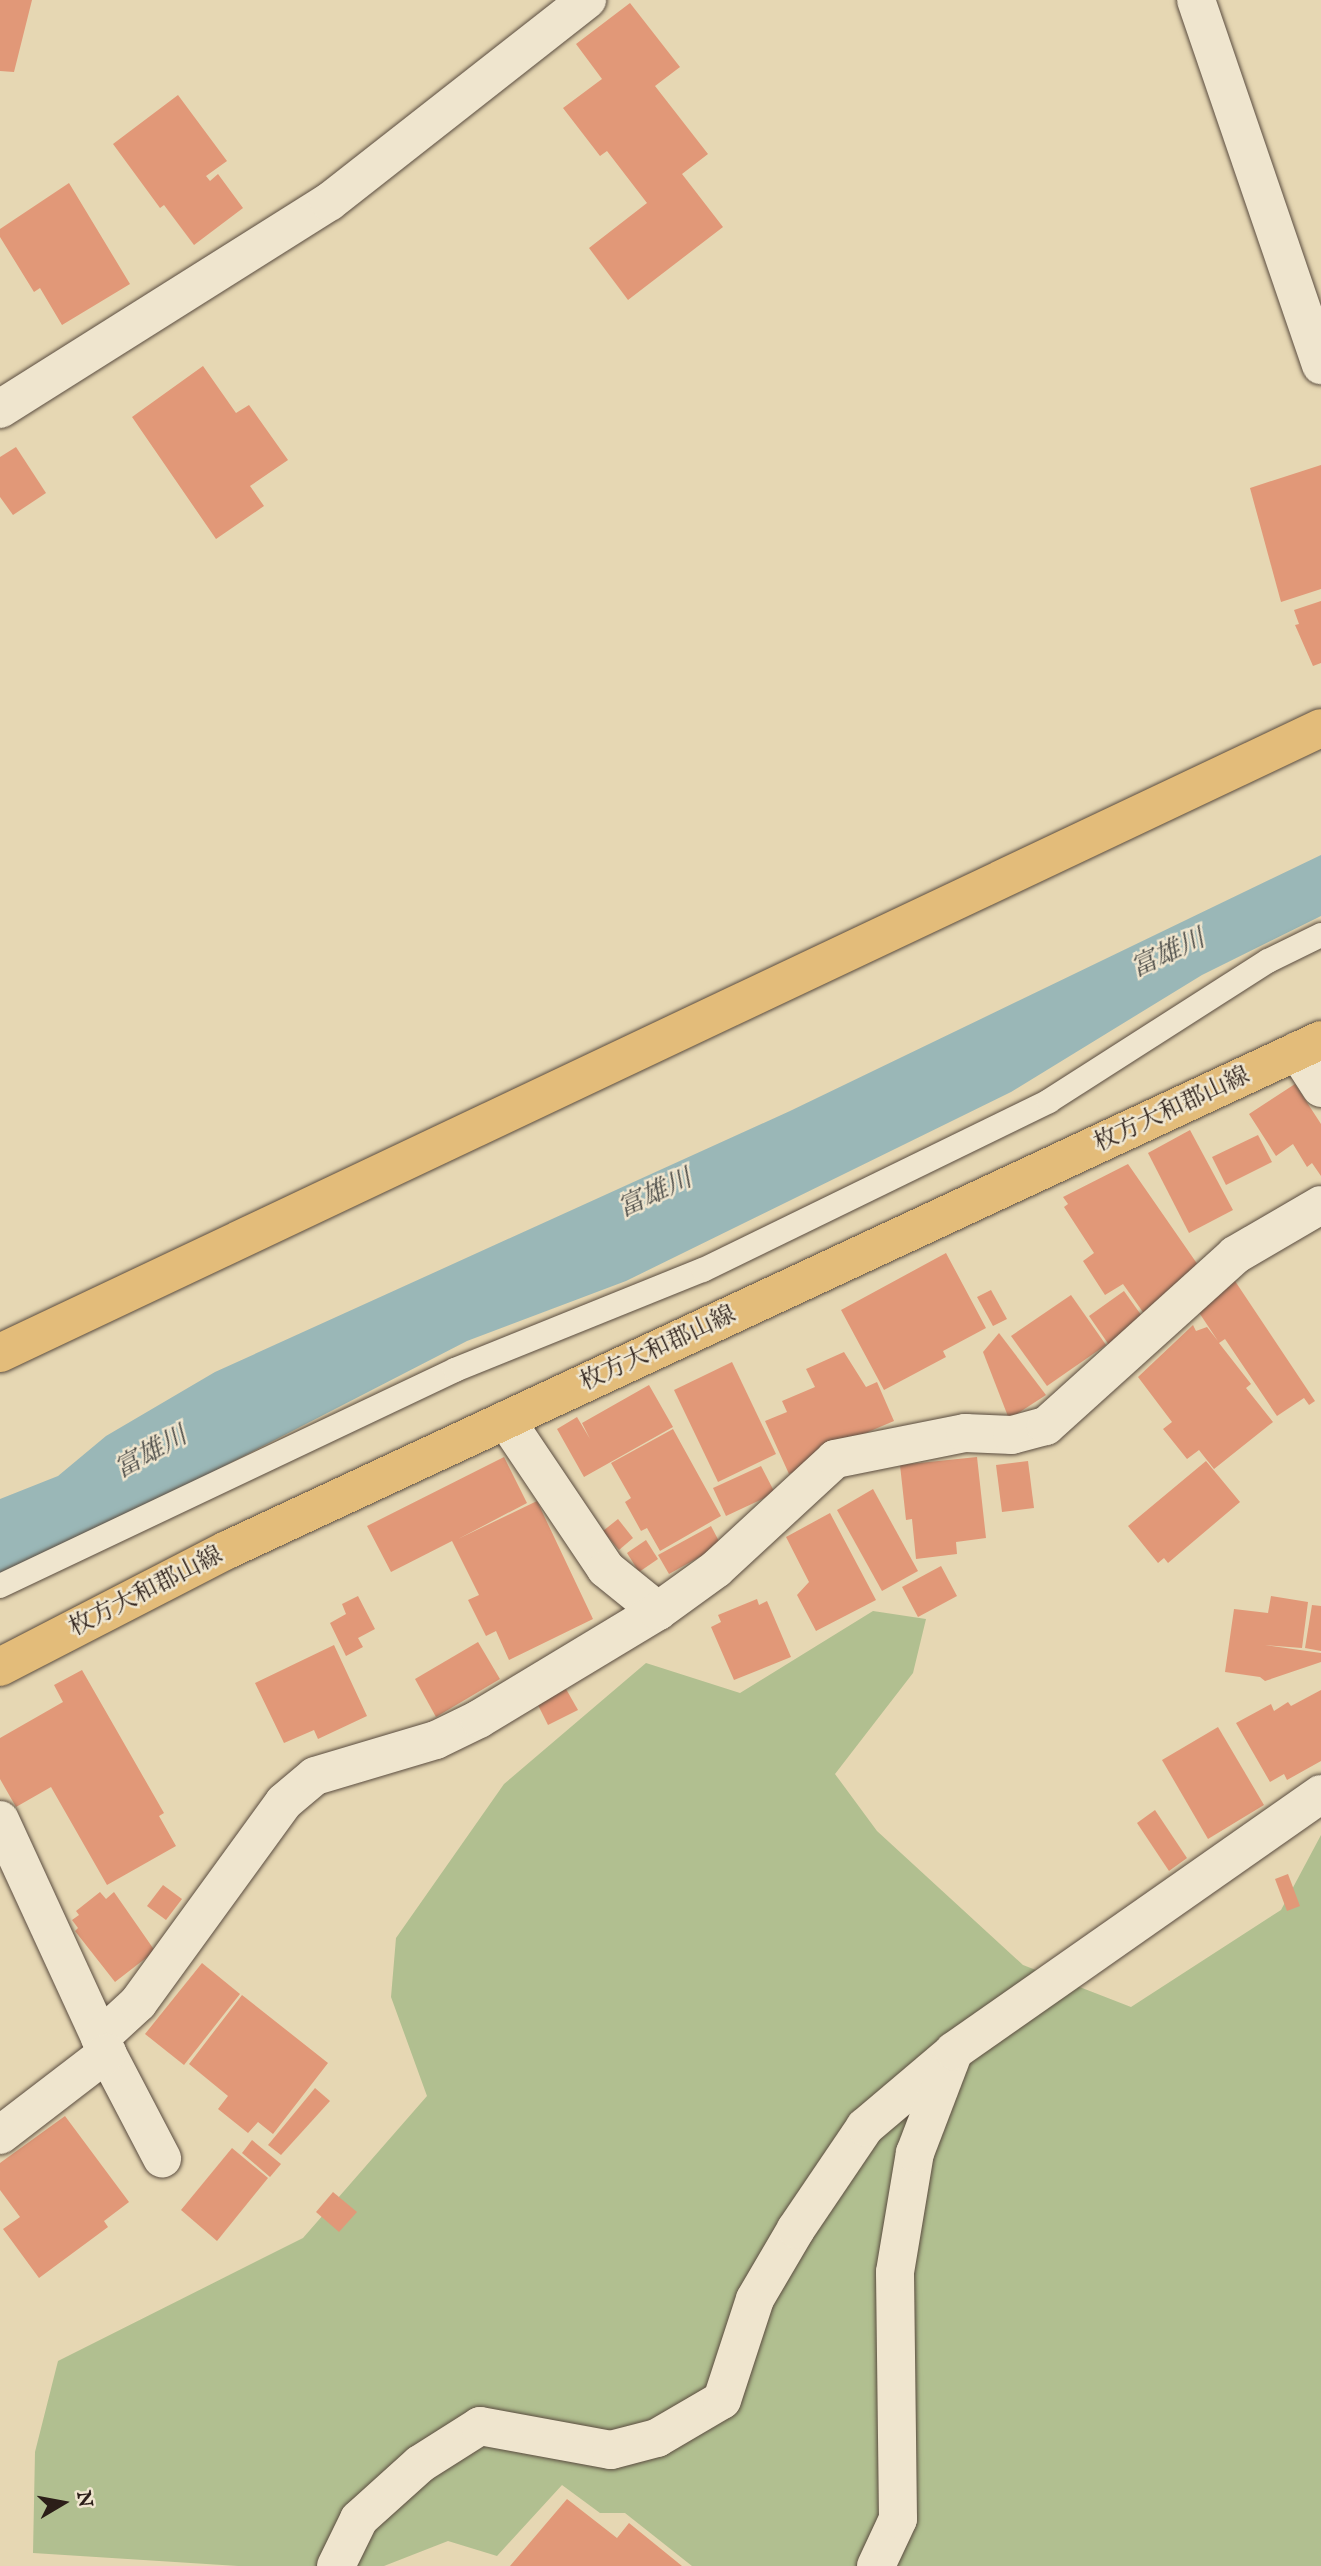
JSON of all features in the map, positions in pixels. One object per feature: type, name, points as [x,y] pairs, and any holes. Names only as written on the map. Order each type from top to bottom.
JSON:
[{"type":"main road","points":[[0,1353],[1321,728]]},
{"type":"main road","name":"枚方大和郡山線","points":[[0,1667],[227,1550],[1309,1045]]},
{"type":"street","points":[[0,409],[329,202],[586,0]]},
{"type":"street","points":[[1196,0],[1321,365]]},
{"type":"street","points":[[1309,1045],[1321,1088]]},
{"type":"street","points":[[0,2135],[103,2046],[138,2003],[284,1802],[314,1776],[436,1740],[469,1724],[658,1611],[716,1569],[835,1460],[965,1433],[1012,1435],[1046,1426],[1235,1255],[1321,1205]]},
{"type":"street","points":[[506,1420],[606,1569],[658,1611]]},
{"type":"street","points":[[336,2566],[359,2519],[420,2463],[480,2426],[611,2449],[657,2438],[722,2400],[755,2299],[796,2229],[865,2127],[954,2051],[1321,1794]]},
{"type":"street","points":[[0,1820],[103,2046],[162,2158]]},
{"type":"street","points":[[876,2566],[898,2519],[895,2272],[915,2153],[954,2051]]},
{"type":"lane","points":[[0,1586],[455,1370],[703,1270],[1049,1101],[1268,961],[1321,935]]},
{"type":"green space","points":[[873,1611],[926,1619],[913,1673],[835,1774],[877,1831],[1023,1965],[1131,2007],[1281,1910],[1321,1835],[1321,2566],[692,2566],[625,2513],[600,2513],[562,2485],[497,2556],[448,2541],[384,2566],[238,2566],[33,2553],[35,2452],[58,2361],[303,2238],[427,2096],[391,1997],[396,1938],[504,1784],[646,1663],[740,1693]]},
{"type":"water","name":"富雄川","points":[[1321,855],[1321,916],[1202,975],[1011,1092],[626,1281],[467,1341],[166,1496],[0,1574],[0,1499],[58,1476],[106,1436],[215,1372],[790,1111]]},
{"type":"building","points":[[0,0],[32,0],[14,72],[0,71]]},
{"type":"building","points":[[630,3],[680,67],[655,86],[708,154],[682,174],[723,227],[628,300],[589,248],[647,203],[607,151],[600,156],[563,108],[602,79],[576,44]]},
{"type":"building","points":[[178,95],[227,161],[206,176],[210,181],[218,174],[243,208],[194,245],[164,205],[160,208],[113,144]]},
{"type":"building","points":[[69,183],[130,284],[62,325],[40,288],[34,292],[0,237],[0,229]]},
{"type":"building","points":[[203,366],[236,413],[249,405],[288,460],[250,486],[264,506],[216,539],[132,417]]},
{"type":"building","points":[[16,447],[46,493],[13,515],[0,497],[0,457]]},
{"type":"building","points":[[1321,465],[1321,589],[1281,602],[1250,488]]},
{"type":"building","points":[[1321,601],[1321,663],[1313,666],[1295,625],[1299,624],[1294,610]]},
{"type":"building","points":[[1295,1084],[1321,1124],[1321,1176],[1312,1163],[1307,1167],[1293,1144],[1276,1156],[1249,1114]]},
{"type":"building","points":[[1190,1130],[1233,1210],[1189,1233],[1148,1153]]},
{"type":"building","points":[[1258,1135],[1272,1162],[1226,1185],[1212,1157]]},
{"type":"building","points":[[1128,1164],[1198,1265],[1145,1315],[1123,1284],[1105,1295],[1083,1261],[1094,1253],[1064,1207],[1068,1204],[1063,1197]]},
{"type":"building","points":[[946,1253],[986,1328],[943,1351],[946,1357],[884,1390],[841,1310]]},
{"type":"building","points":[[1235,1281],[1315,1401],[1309,1405],[1304,1398],[1277,1416],[1225,1339],[1219,1343],[1251,1384],[1246,1388],[1273,1422],[1214,1469],[1199,1450],[1187,1459],[1163,1429],[1172,1422],[1138,1377],[1193,1325],[1196,1331],[1207,1327],[1218,1341],[1196,1308]]},
{"type":"building","points":[[991,1290],[1007,1319],[993,1326],[977,1297]]},
{"type":"building","points":[[1124,1291],[1144,1319],[1109,1345],[1089,1316]]},
{"type":"building","points":[[1071,1295],[1106,1345],[1047,1386],[1011,1336]]},
{"type":"building","points":[[999,1333],[1046,1395],[1009,1419],[983,1352]]},
{"type":"building","points":[[844,1352],[866,1387],[877,1382],[894,1421],[809,1457],[812,1464],[789,1474],[765,1421],[787,1412],[782,1401],[815,1387],[806,1369]]},
{"type":"building","points":[[732,1362],[776,1454],[718,1482],[674,1390]]},
{"type":"building","points":[[649,1385],[673,1427],[584,1477],[557,1429],[577,1417],[590,1439],[582,1423]]},
{"type":"building","points":[[673,1429],[721,1516],[660,1551],[647,1528],[641,1531],[625,1502],[631,1498],[611,1463]]},
{"type":"building","points":[[504,1457],[527,1503],[458,1539],[537,1501],[593,1619],[509,1660],[496,1631],[486,1636],[468,1600],[479,1595],[452,1541],[391,1572],[367,1526]]},
{"type":"building","points":[[977,1457],[986,1538],[956,1542],[957,1554],[916,1559],[912,1519],[906,1520],[900,1465]]},
{"type":"building","points":[[1028,1461],[1034,1508],[1002,1512],[996,1465]]},
{"type":"building","points":[[1206,1461],[1240,1502],[1168,1563],[1164,1558],[1158,1563],[1128,1526]]},
{"type":"building","points":[[761,1466],[775,1493],[726,1516],[713,1488]]},
{"type":"building","points":[[873,1489],[918,1571],[882,1591],[837,1510]]},
{"type":"building","points":[[830,1513],[876,1600],[816,1631],[797,1595],[809,1582],[786,1537]]},
{"type":"building","points":[[618,1519],[633,1538],[619,1550],[603,1531]]},
{"type":"building","points":[[711,1526],[721,1545],[669,1574],[658,1555]]},
{"type":"building","points":[[646,1540],[658,1559],[639,1572],[627,1553]]},
{"type":"building","points":[[941,1566],[957,1596],[918,1617],[902,1587]]},
{"type":"building","points":[[358,1596],[375,1629],[358,1638],[363,1647],[346,1656],[330,1623],[346,1614],[342,1604]]},
{"type":"building","points":[[1271,1596],[1308,1602],[1302,1648],[1265,1645],[1321,1653],[1321,1662],[1265,1681],[1260,1677],[1225,1672],[1234,1609],[1268,1613]]},
{"type":"building","points":[[757,1599],[759,1605],[767,1601],[791,1657],[734,1680],[711,1627],[721,1622],[718,1615]]},
{"type":"building","points":[[1312,1605],[1321,1606],[1321,1651],[1305,1648]]},
{"type":"building","points":[[478,1642],[500,1679],[436,1717],[415,1679]]},
{"type":"building","points":[[334,1645],[367,1716],[318,1739],[314,1730],[284,1743],[255,1683]]},
{"type":"building","points":[[82,1670],[164,1813],[159,1816],[176,1846],[107,1885],[51,1787],[16,1807],[0,1779],[0,1738],[63,1702],[54,1685]]},
{"type":"building","points":[[566,1689],[578,1710],[548,1725],[537,1703]]},
{"type":"building","points":[[1321,1690],[1321,1761],[1287,1780],[1284,1774],[1270,1782],[1236,1723],[1271,1704],[1274,1711],[1288,1702],[1291,1706]]},
{"type":"building","points":[[1218,1727],[1264,1805],[1208,1839],[1162,1760]]},
{"type":"building","points":[[1155,1810],[1187,1858],[1169,1871],[1137,1823]]},
{"type":"building","points":[[1288,1874],[1300,1906],[1287,1911],[1275,1879]]},
{"type":"building","points":[[163,1885],[182,1899],[166,1920],[147,1906]]},
{"type":"building","points":[[100,1892],[106,1899],[114,1892],[155,1951],[115,1982],[75,1931],[78,1928],[72,1920],[79,1915],[76,1911]]},
{"type":"building","points":[[202,1963],[240,1994],[184,2065],[145,2034]]},
{"type":"building","points":[[242,1995],[328,2063],[273,2134],[258,2122],[248,2133],[218,2109],[228,2096],[189,2064]]},
{"type":"building","points":[[315,2088],[330,2101],[281,2155],[268,2145]]},
{"type":"building","points":[[65,2116],[129,2202],[104,2221],[108,2227],[39,2278],[3,2229],[20,2217],[0,2190],[0,2163]]},
{"type":"building","points":[[252,2140],[281,2164],[270,2177],[242,2153]]},
{"type":"building","points":[[232,2148],[268,2178],[217,2241],[181,2210]]},
{"type":"building","points":[[333,2192],[357,2212],[339,2232],[316,2212]]},
{"type":"building","points":[[567,2499],[617,2538],[629,2523],[682,2566],[510,2566]]}]
